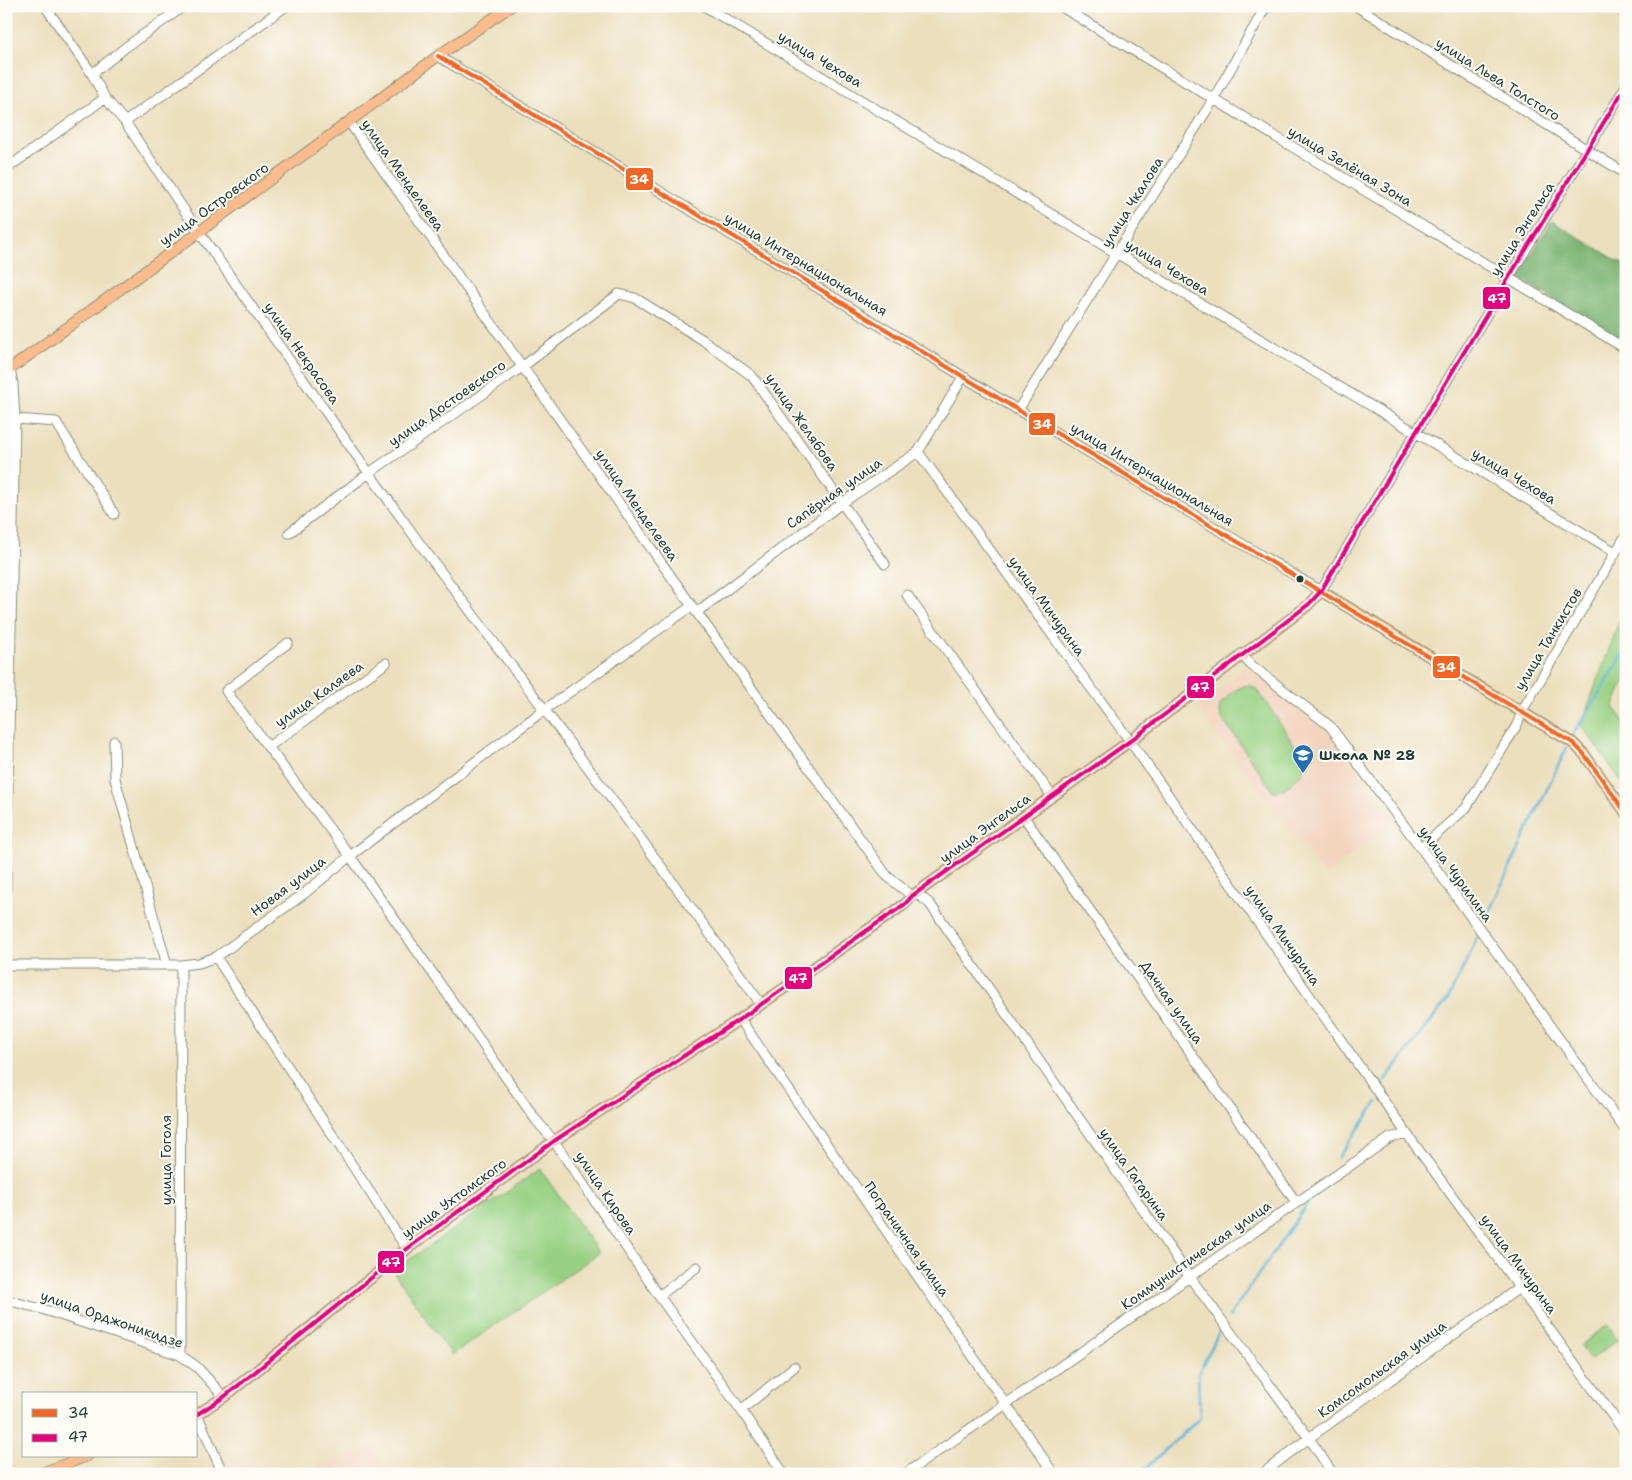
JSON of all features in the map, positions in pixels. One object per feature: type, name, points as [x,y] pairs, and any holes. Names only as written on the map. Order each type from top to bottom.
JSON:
[{"type":"main road","name":"улица Островского","points":[[8,370],[438,56],[511,6]]},
{"type":"main road","name":"улица Энгельса","points":[[740,1019],[905,904],[912,896],[1130,741],[1309,604],[1321,592]]},
{"type":"main road","name":"улица Интернациональная","points":[[1321,592],[1573,743],[1584,754],[1626,813]]},
{"type":"main road","name":"улица Ухтомского","points":[[198,1413],[224,1397],[407,1249],[554,1142],[740,1019]]},
{"type":"main road","points":[[39,1474],[81,1458]]},
{"type":"street","name":"улица Некрасова","points":[[44,6],[92,74],[105,98],[125,122],[199,232],[369,474],[628,821],[761,1004]]},
{"type":"street","points":[[92,74],[126,46],[184,6]]},
{"type":"street","points":[[125,122],[286,6]]},
{"type":"street","name":"улица Чехова","points":[[704,6],[1616,552]]},
{"type":"street","name":"улица Зелёная Зона","points":[[1060,6],[1626,349]]},
{"type":"street","name":"улица Чкалова","points":[[1018,410],[1213,100],[1266,6]]},
{"type":"street","name":"улица Льва Толстого","points":[[1356,6],[1626,174]]},
{"type":"street","name":"улица Интернациональная","points":[[438,56],[1018,410],[1321,592]]},
{"type":"street","name":"улица Энгельса","points":[[1321,592],[1509,277],[1626,86]]},
{"type":"street","points":[[6,168],[105,98]]},
{"type":"street","name":"улица Менделеева","points":[[349,122],[694,609],[887,876],[912,896]]},
{"type":"street","name":"улица Достоевского","points":[[289,533],[369,474],[522,367],[620,294]]},
{"type":"street","name":"улица Желябова","points":[[620,294],[635,298],[703,340],[752,376],[885,564]]},
{"type":"street","points":[[6,894],[15,419],[13,384],[8,370]]},
{"type":"street","name":"Сапёрная улица","points":[[544,710],[694,609],[842,502],[918,452],[963,376]]},
{"type":"street","points":[[15,419],[56,422],[114,514]]},
{"type":"street","name":"улица Мичурина","points":[[918,452],[1130,741],[1407,1134],[1626,1434]]},
{"type":"street","name":"улица Танкистов","points":[[1421,848],[1466,808],[1517,725],[1522,711],[1626,535]]},
{"type":"street","points":[[907,595],[1052,796]]},
{"type":"street","name":"улица Каляева","points":[[288,643],[226,691],[350,856]]},
{"type":"street","name":"улица Чурилина","points":[[1242,654],[1251,665],[1330,726],[1626,1131]]},
{"type":"street","name":"улица Каляева","points":[[268,746],[386,663]]},
{"type":"street","name":"Новая улица","points":[[6,965],[180,965],[200,962],[216,956],[305,893],[350,856],[544,710]]},
{"type":"street","points":[[114,741],[115,779],[167,964]]},
{"type":"street","name":"Дачная улица","points":[[1024,817],[1296,1202]]},
{"type":"street","name":"улица Кирова","points":[[350,856],[536,1120],[554,1142],[784,1474]]},
{"type":"street","name":"улица Гагарина","points":[[912,896],[919,895],[930,904],[1189,1276],[1309,1438],[1333,1474]]},
{"type":"street","points":[[216,956],[407,1249]]},
{"type":"street","name":"улица Гоголя","points":[[180,965],[180,1354]]},
{"type":"street","name":"Пограничная улица","points":[[740,1019],[1005,1406],[1054,1474]]},
{"type":"street","name":"Коммунистическая улица","points":[[905,1474],[1390,1138],[1407,1134]]},
{"type":"street","points":[[659,1296],[697,1267]]},
{"type":"street","name":"Комсомольская улица","points":[[1262,1474],[1309,1438],[1519,1288]]},
{"type":"street","name":"улица Орджоникидзе","points":[[6,1300],[42,1309],[180,1354],[197,1367],[224,1397]]},
{"type":"street","points":[[741,1410],[794,1367]]},
{"type":"street","points":[[198,1416],[223,1474]]},
{"type":"shaded area","name":"Школа № 28","points":[[1247,666],[1323,727],[1395,821],[1325,875],[1197,708]]},
{"type":"shaded area","points":[[374,1447],[387,1474],[292,1474],[345,1457]]},
{"type":"green space","points":[[1552,221],[1626,266],[1626,344],[1517,277]]},
{"type":"green space","points":[[1621,617],[1626,620],[1626,678],[1613,707],[1626,724],[1626,788],[1581,725]]},
{"type":"green space","points":[[1249,685],[1257,689],[1307,764],[1302,773],[1293,782],[1277,791],[1273,791],[1221,717],[1219,707],[1225,699],[1236,690]]},
{"type":"green space","points":[[540,1169],[599,1253],[452,1355],[393,1271]]},
{"type":"green space","points":[[1607,1325],[1618,1339],[1591,1360],[1580,1346]]},
{"type":"waterway","points":[[1572,736],[1626,651]]},
{"type":"waterway","points":[[1486,918],[1567,747]]},
{"type":"waterway","points":[[1385,1080],[1448,999],[1480,932]]},
{"type":"waterway","points":[[1338,1158],[1377,1102]]},
{"type":"waterway","points":[[1229,1317],[1312,1197]]},
{"type":"waterway","points":[[1139,1474],[1200,1418],[1198,1374],[1221,1328]]},
{"type":"transit line","name":"34","points":[[438,56],[1018,410],[1573,743],[1584,754],[1626,813]]},
{"type":"transit line","name":"47","points":[[198,1414],[224,1397],[407,1249],[554,1141],[740,1019],[905,904],[912,896],[1130,741],[1309,604],[1321,591],[1626,86]]},
{"type":"place","name":"Школа № 28","points":[[1303,774]]}]
